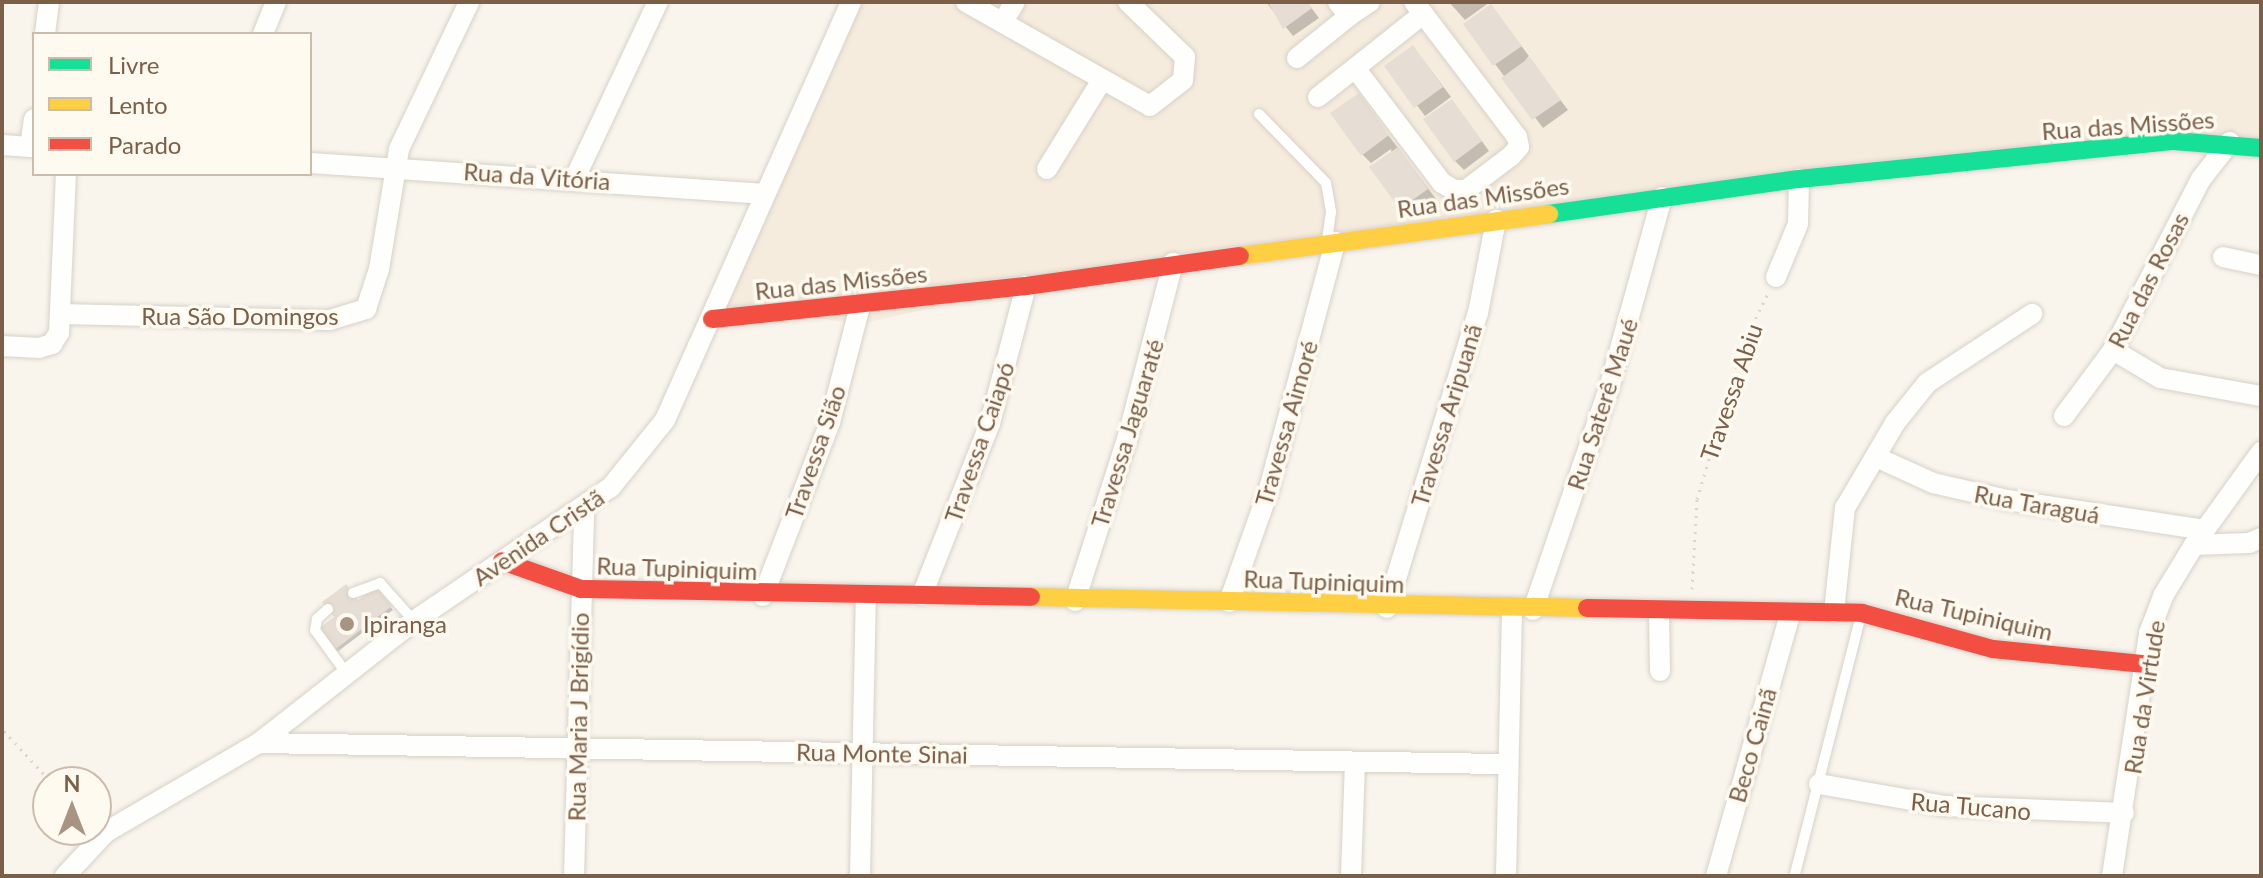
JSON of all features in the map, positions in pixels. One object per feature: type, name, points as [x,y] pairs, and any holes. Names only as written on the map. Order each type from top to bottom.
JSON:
[{"type":"street","points":[[45,32],[49,2]]},
{"type":"street","points":[[264,32],[276,2]]},
{"type":"street","name":"Rua São Domingos","points":[[60,314],[354,317],[366,309],[372,295],[395,167],[409,121],[469,2]]},
{"type":"street","points":[[575,178],[658,2]]},
{"type":"street","name":"Avenida Cristã","points":[[65,876],[106,832],[259,743],[414,621],[584,510],[611,487],[665,420],[851,2]]},
{"type":"street","points":[[966,2],[1004,20],[1150,106],[1159,102],[1183,80],[1185,57],[1128,2]]},
{"type":"street","points":[[1004,20],[1015,2]]},
{"type":"street","points":[[1297,58],[1344,9],[1370,2]]},
{"type":"street","points":[[1318,97],[1355,68],[1418,8],[1517,137],[1519,147],[1466,190],[1454,190],[1442,183],[1355,68]]},
{"type":"street","points":[[1047,169],[1102,80]]},
{"type":"street","name":"Rua das Missões","points":[[712,319],[860,306],[1026,286],[1173,263],[1799,179],[2174,141],[2230,142],[2261,148]]},
{"type":"street","name":"Rua das Rosas","points":[[2064,416],[2113,350],[2201,179],[2230,142]]},
{"type":"street","points":[[2,145],[32,147]]},
{"type":"street","name":"Rua da Vitória","points":[[312,163],[575,178],[763,194]]},
{"type":"street","points":[[2,346],[52,344],[60,314],[66,176]]},
{"type":"street","points":[[1776,277],[1798,224],[1799,179]]},
{"type":"street","name":"Rua Saterê Maué","points":[[1506,876],[1505,764],[1523,609],[1610,385],[1662,197]]},
{"type":"street","name":"Travessa Aripuanã","points":[[1387,608],[1478,313],[1496,220]]},
{"type":"street","name":"Travessa Aimoré","points":[[1229,602],[1269,489],[1331,243]]},
{"type":"street","points":[[2223,257],[2261,265]]},
{"type":"street","name":"Travessa Jaguaraté","points":[[1075,601],[1128,436],[1173,263]]},
{"type":"street","name":"Travessa Caiapó","points":[[922,595],[990,423],[1026,286]]},
{"type":"street","name":"Travessa Sião","points":[[763,596],[830,422],[860,306]]},
{"type":"street","points":[[1834,612],[1845,508],[1876,457],[1927,383],[2032,314]]},
{"type":"street","points":[[2113,350],[2160,378],[2261,396]]},
{"type":"street","name":"Rua da Virtude","points":[[2112,876],[2124,813],[2144,664],[2163,596],[2199,538],[2261,452]]},
{"type":"street","name":"Rua Taraguá","points":[[1876,457],[1933,483],[2007,500],[2199,538],[2249,543],[2261,538]]},
{"type":"street","name":"Rua Maria J Brigídio","points":[[574,876],[580,747],[584,510]]},
{"type":"street","name":"Rua Tupiniquim","points":[[502,561],[581,589],[763,596],[922,595],[1387,608],[1862,613],[1993,649],[2144,664]]},
{"type":"street","points":[[860,876],[866,597]]},
{"type":"street","points":[[1659,612],[1660,671]]},
{"type":"street","name":"Beco Cainã","points":[[1716,876],[1790,614]]},
{"type":"street","name":"Rua Monte Sinai","points":[[259,743],[1505,764]]},
{"type":"street","points":[[1351,876],[1355,762]]},
{"type":"street","name":"Rua Tucano","points":[[1819,784],[1945,806],[2124,813]]},
{"type":"lane","points":[[1259,114],[1326,183],[1331,212],[1331,243]]},
{"type":"lane","points":[[353,593],[380,583],[414,621]]},
{"type":"lane","points":[[328,609],[317,619],[315,630],[347,674]]},
{"type":"lane","points":[[1795,874],[1862,613]]},
{"type":"path","name":"Travessa Abiu","points":[[1691,612],[1697,499],[1745,340],[1776,277]]},
{"type":"path","points":[[4,731],[36,766]]},
{"type":"shaded area","points":[[841,2],[2261,2],[2261,150],[2174,131],[1181,253],[860,324],[711,304]]},
{"type":"building","points":[[1268,2],[1307,2],[1312,8],[1283,29]]},
{"type":"building","points":[[1491,4],[1522,46],[1493,66],[1463,24]]},
{"type":"building","points":[[1413,45],[1443,87],[1414,108],[1384,66]]},
{"type":"building","points":[[1530,57],[1561,100],[1532,120],[1501,78]]},
{"type":"building","points":[[1359,93],[1389,135],[1361,156],[1330,113]]},
{"type":"building","points":[[1452,99],[1482,141],[1454,162],[1423,119]]},
{"type":"building","points":[[1398,147],[1428,189],[1400,209],[1369,167]]},
{"type":"building","name":"Ipiranga","points":[[346,584],[358,600],[376,586],[392,606],[333,651],[317,630],[334,617],[322,602]]},
{"type":"traffic: fast","points":[[1549,214],[1799,179],[2174,141],[2261,148]]},
{"type":"traffic: slow","points":[[1240,256],[1549,214]]},
{"type":"traffic: slow","points":[[1031,597],[1587,608]]},
{"type":"traffic: jam","points":[[712,319],[1026,286],[1240,256]]},
{"type":"traffic: jam","points":[[502,561],[581,589],[1031,597]]},
{"type":"traffic: jam","points":[[1587,608],[1862,613],[1993,649],[2144,664]]},
{"type":"place","name":"Ipiranga","points":[[347,624]]}]
